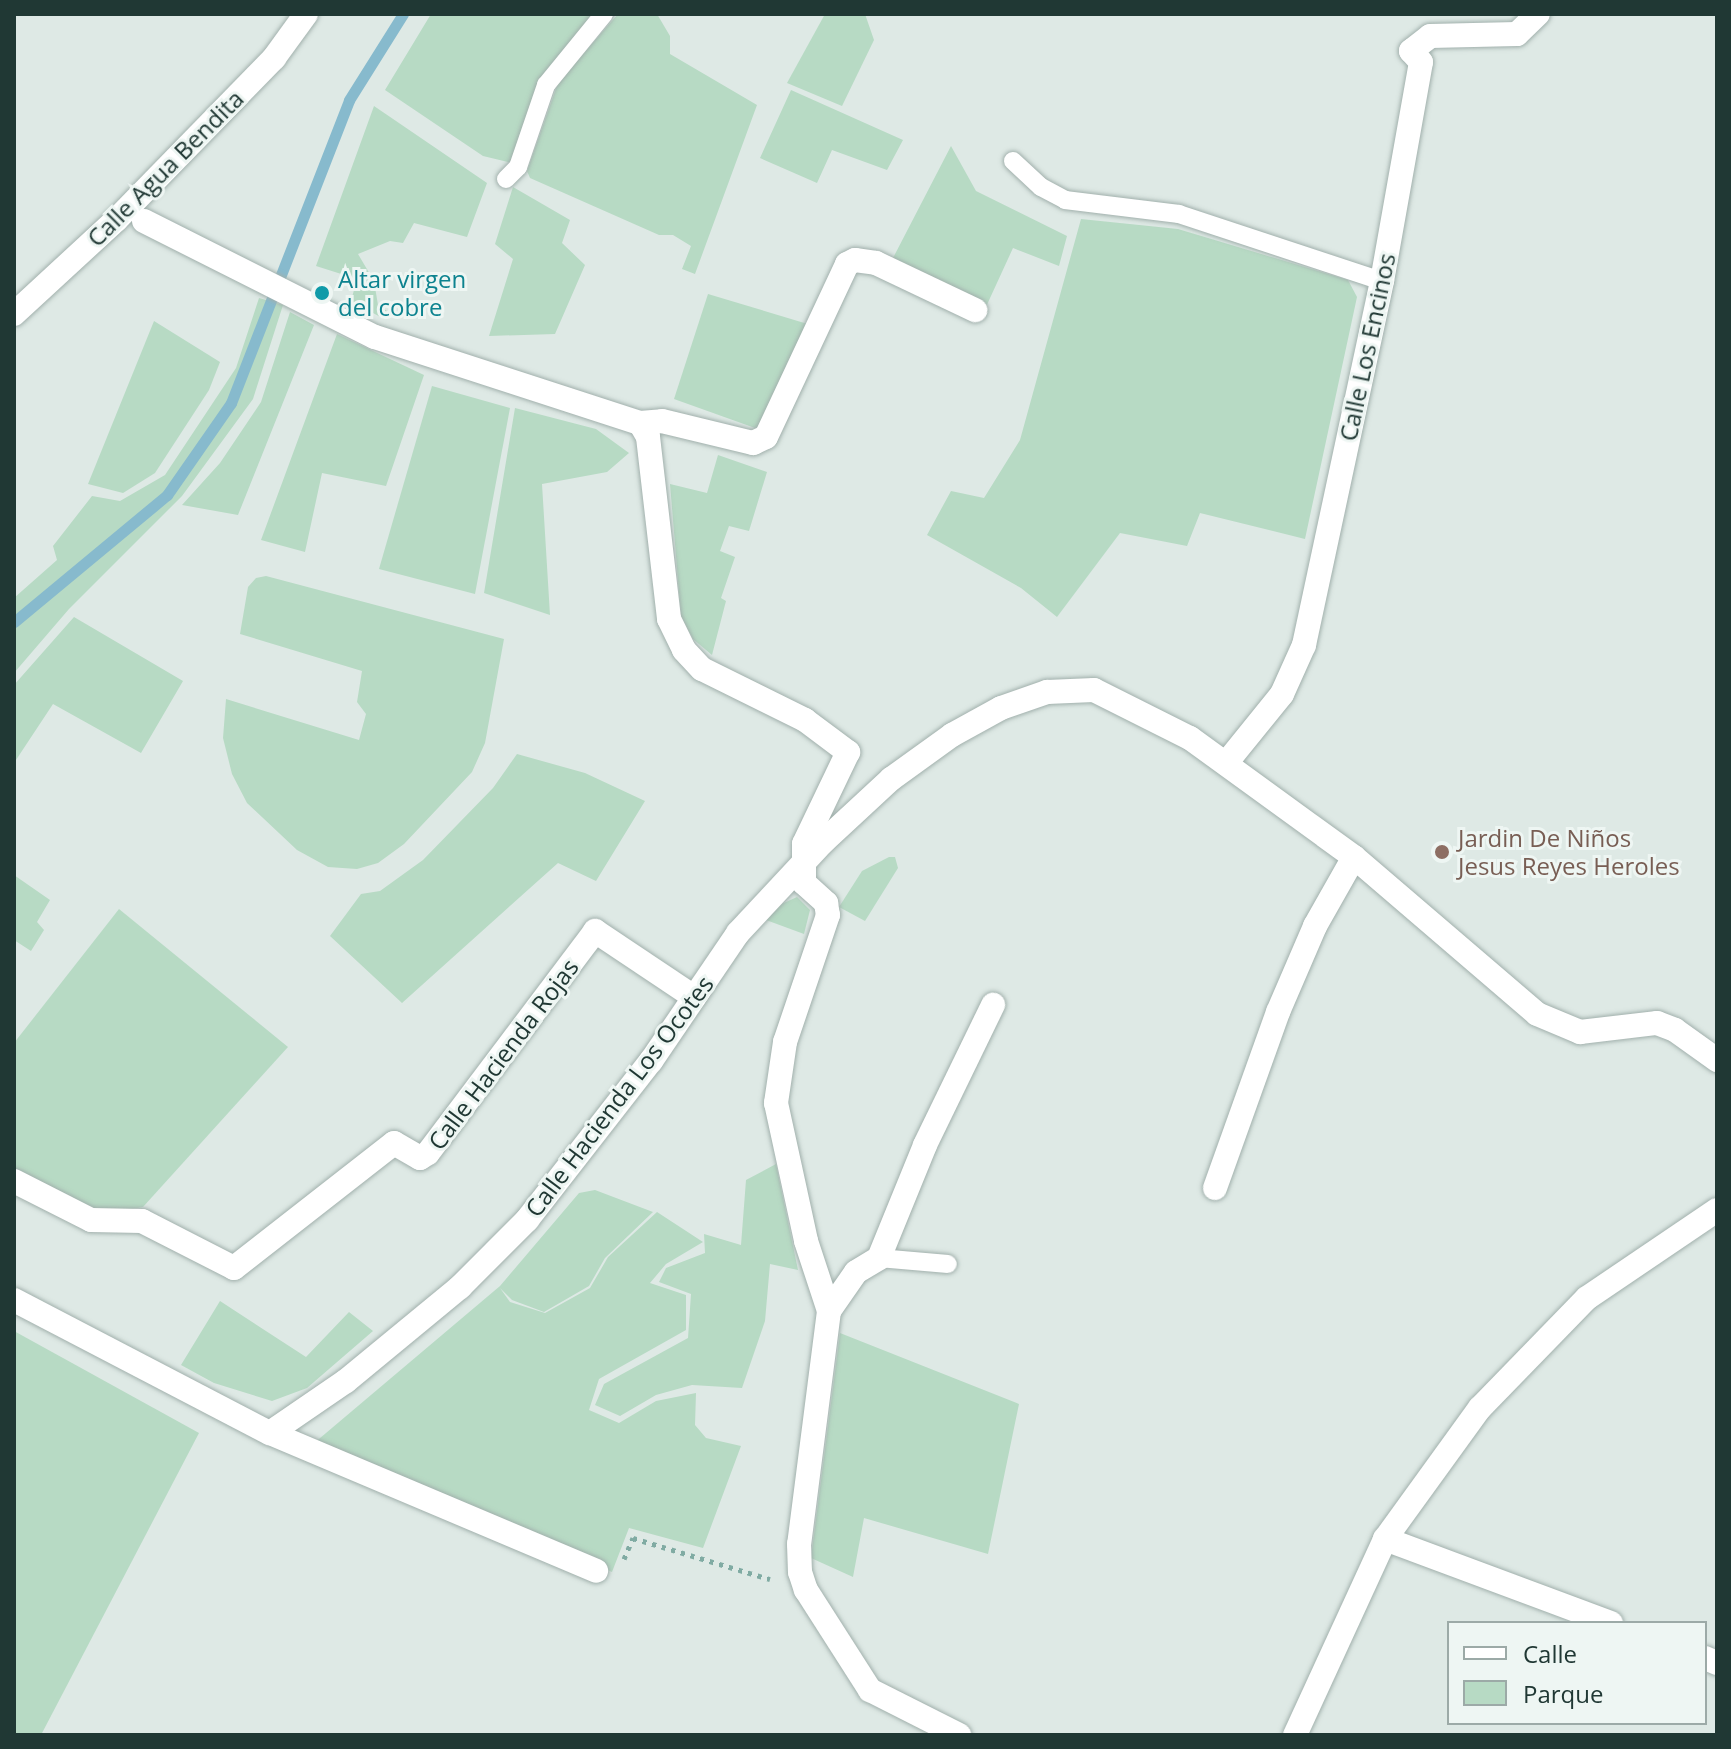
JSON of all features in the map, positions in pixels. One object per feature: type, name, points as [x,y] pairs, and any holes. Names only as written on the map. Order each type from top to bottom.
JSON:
[{"type":"street","name":"Calle Agua Bendita","points":[[14,314],[274,58],[306,14]]},
{"type":"street","name":"Calle Los Encinos","points":[[1227,762],[1282,694],[1304,645],[1382,281],[1421,62],[1411,51],[1430,36],[1517,34],[1538,14]]},
{"type":"street","points":[[144,221],[375,337],[640,423],[662,421],[753,443],[766,437],[847,264],[855,260],[876,263],[975,310]]},
{"type":"street","points":[[640,423],[648,437],[669,619],[684,650],[702,669],[805,720],[848,752],[804,844],[804,883],[826,903],[828,915],[785,1042],[776,1103],[806,1241],[829,1311],[799,1544],[806,1590],[870,1690],[959,1735]]},
{"type":"street","name":"Calle Hacienda Los Ocotes","points":[[270,1433],[346,1381],[460,1287],[527,1220],[607,1120],[738,933],[783,881],[804,866],[891,779],[1001,708],[1047,692],[1094,690],[1131,705],[1227,762],[1354,857],[1537,1014],[1580,1032],[1657,1023],[1675,1030],[1717,1060]]},
{"type":"street","points":[[1215,1188],[1278,1012],[1315,926],[1354,857]]},
{"type":"street","name":"Calle Hacienda Rojas","points":[[14,1181],[91,1220],[142,1221],[234,1268],[394,1143],[420,1158],[428,1153],[595,931],[694,997]]},
{"type":"street","points":[[829,1311],[856,1272],[879,1258],[925,1145],[993,1005]]},
{"type":"street","points":[[1295,1735],[1385,1539],[1480,1408],[1587,1298],[1717,1210]]},
{"type":"street","points":[[14,1300],[270,1433],[596,1571]]},
{"type":"street","points":[[1385,1539],[1606,1621]]},
{"type":"lane","points":[[506,179],[518,167],[546,85],[604,14]]},
{"type":"lane","points":[[1013,161],[1041,187],[1065,200],[1179,214],[1382,281]]},
{"type":"lane","points":[[879,1258],[948,1264]]},
{"type":"path","points":[[596,1571],[614,1584],[633,1538],[806,1590]]},
{"type":"green space","points":[[431,14],[592,14],[540,82],[512,163],[483,156],[385,90]]},
{"type":"green space","points":[[618,14],[657,14],[670,36],[670,54],[757,105],[695,274],[682,269],[691,246],[673,235],[659,235],[530,178],[527,171],[558,83]]},
{"type":"green space","points":[[825,14],[865,14],[874,40],[842,106],[787,83]]},
{"type":"green space","points":[[791,90],[903,140],[887,170],[832,150],[817,183],[760,158]]},
{"type":"green space","points":[[374,106],[487,183],[467,237],[414,223],[403,243],[390,241],[358,254],[374,281],[378,305],[387,311],[384,319],[351,301],[357,279],[316,266]]},
{"type":"green space","points":[[951,146],[976,191],[1067,236],[1059,266],[1013,248],[985,309],[893,258]]},
{"type":"green space","points":[[513,187],[570,220],[562,243],[585,265],[555,334],[489,336],[513,259],[495,244]]},
{"type":"green space","points":[[1081,219],[1178,229],[1348,280],[1357,297],[1305,539],[1200,513],[1187,546],[1120,533],[1057,617],[1021,588],[927,535],[951,491],[984,498],[1020,440]]},
{"type":"green space","points":[[708,294],[811,325],[764,423],[755,428],[674,399]]},
{"type":"green space","points":[[259,298],[283,305],[253,399],[182,496],[69,609],[14,673],[14,598],[57,560],[53,546],[92,496],[120,501],[165,475],[236,368]]},
{"type":"green space","points":[[290,312],[314,325],[238,515],[182,505],[220,463],[261,402]]},
{"type":"green space","points":[[154,321],[220,362],[209,390],[155,473],[123,493],[88,484]]},
{"type":"green space","points":[[337,334],[424,375],[386,486],[322,473],[305,552],[261,540]]},
{"type":"green space","points":[[432,386],[510,408],[475,594],[379,569]]},
{"type":"green space","points":[[515,408],[596,429],[629,453],[607,472],[542,484],[550,615],[484,593]]},
{"type":"green space","points":[[718,455],[767,472],[749,531],[729,526],[720,551],[735,557],[721,598],[726,601],[712,655],[693,639],[681,616],[670,484],[707,493]]},
{"type":"green space","points":[[266,576],[504,639],[485,743],[472,772],[404,844],[378,863],[357,869],[328,867],[297,850],[247,803],[232,774],[223,738],[226,699],[359,740],[366,714],[357,702],[362,671],[240,634],[248,587],[256,578]]},
{"type":"green space","points":[[74,617],[183,681],[141,753],[53,704],[14,763],[14,685]]},
{"type":"green space","points":[[517,754],[585,773],[645,801],[596,881],[558,863],[402,1003],[330,936],[361,894],[380,891],[423,860],[493,788]]},
{"type":"green space","points":[[895,857],[898,868],[865,921],[839,907],[862,871]]},
{"type":"green space","points":[[14,875],[50,900],[37,922],[44,930],[31,951],[14,940]]},
{"type":"green space","points":[[797,897],[810,910],[804,934],[766,920],[775,907]]},
{"type":"green space","points":[[119,909],[288,1047],[143,1207],[103,1214],[56,1197],[14,1168],[14,1043]]},
{"type":"green space","points":[[776,1164],[798,1270],[770,1264],[765,1321],[742,1388],[692,1385],[656,1395],[620,1416],[595,1405],[604,1384],[688,1338],[691,1294],[659,1282],[666,1268],[705,1253],[704,1234],[741,1245],[746,1180]]},
{"type":"green space","points":[[595,1190],[653,1212],[605,1258],[589,1286],[544,1312],[512,1300],[500,1288],[510,1302],[545,1313],[590,1288],[608,1257],[657,1212],[703,1242],[666,1264],[650,1283],[686,1295],[686,1330],[599,1379],[589,1410],[619,1423],[656,1401],[696,1393],[695,1425],[706,1438],[741,1446],[703,1548],[629,1528],[612,1572],[313,1444],[500,1286],[579,1193]]},
{"type":"green space","points":[[220,1301],[306,1357],[349,1312],[373,1331],[307,1388],[272,1401],[214,1383],[181,1365]]},
{"type":"green space","points":[[14,1331],[199,1433],[41,1735],[14,1735]]},
{"type":"green space","points":[[840,1333],[1019,1404],[988,1554],[864,1518],[853,1577],[811,1558]]},
{"type":"waterway","points":[[14,622],[167,495],[231,403],[349,100],[403,14]]},
{"type":"place","name":"Altar virgen del cobre","points":[[322,293]]},
{"type":"place","name":"Jardin De Niños Jesus Reyes Heroles","points":[[1442,852]]}]
